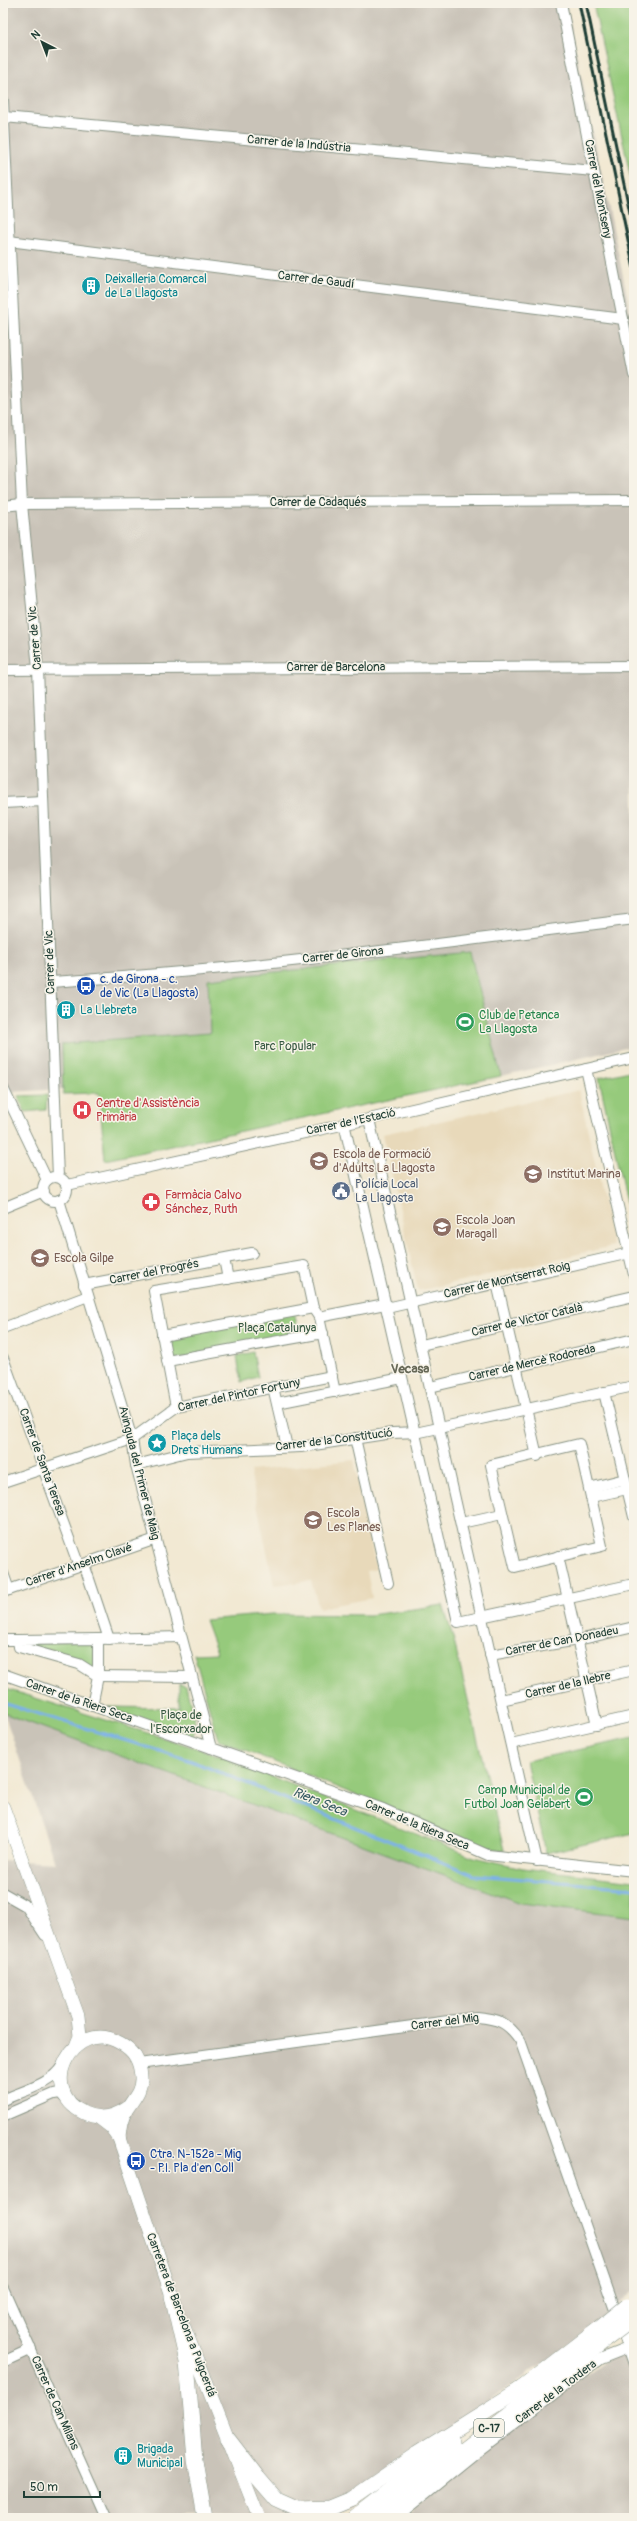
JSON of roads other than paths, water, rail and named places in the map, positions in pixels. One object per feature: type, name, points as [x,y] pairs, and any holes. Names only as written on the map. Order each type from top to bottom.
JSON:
[{"type":"highway","points":[[172,2296],[187,2362],[195,2460],[205,2518]]},
{"type":"highway","name":"C-17","points":[[376,2518],[632,2311]]},
{"type":"highway","name":"C-17","points":[[355,2518],[524,2387],[602,2334]]},
{"type":"highway","points":[[228,2439],[277,2500],[297,2509],[330,2508],[352,2499],[417,2454],[524,2387]]},
{"type":"main road","points":[[3,1807],[8,1833],[78,2016],[80,2036],[76,2046],[63,2064],[62,2087],[71,2104],[78,2110],[98,2117],[117,2114],[127,2108]]},
{"type":"main road","points":[[78,2016],[101,2037]]},
{"type":"main road","points":[[76,2046],[82,2042],[101,2037],[114,2039],[127,2046],[139,2064],[141,2083],[136,2097],[127,2108],[121,2124],[119,2138]]},
{"type":"main road","name":"Carretera de Barcelona a Puigcerdá","points":[[98,2117],[111,2127],[119,2138],[172,2296],[259,2518]]},
{"type":"street","name":"Carrer del Montseny","points":[[561,3],[634,375]]},
{"type":"street","name":"Carrer de Vic","points":[[3,100],[22,504],[38,669],[58,1177]]},
{"type":"street","name":"Carrer de la Indústria","points":[[4,117],[594,171]]},
{"type":"street","name":"Carrer de Gaudí","points":[[9,241],[623,319]]},
{"type":"street","name":"Carrer de Cadaqués","points":[[3,506],[22,504],[634,500]]},
{"type":"street","name":"Carrer de Barcelona","points":[[3,670],[634,666]]},
{"type":"street","points":[[3,803],[43,801]]},
{"type":"street","name":"Carrer de Girona","points":[[51,982],[141,977],[634,919]]},
{"type":"street","name":"Carrer de l'Estació","points":[[67,1185],[344,1123],[369,1119],[634,1058]]},
{"type":"street","points":[[586,1069],[634,1275]]},
{"type":"street","points":[[3,1088],[47,1180],[44,1191],[49,1199],[59,1200],[66,1194],[67,1185],[58,1177],[47,1180]]},
{"type":"street","points":[[369,1119],[537,1860]]},
{"type":"street","points":[[344,1123],[458,1622],[634,1584]]},
{"type":"street","points":[[3,1208],[44,1191]]},
{"type":"street","name":"Avinguda del Primer de Maig","points":[[59,1200],[132,1438],[136,1465],[210,1748]]},
{"type":"street","name":"Carrer del Progrés","points":[[84,1285],[252,1253]]},
{"type":"street","name":"Carrer de Montserrat Roig","points":[[319,1317],[385,1304],[391,1307],[630,1253]]},
{"type":"street","points":[[224,1259],[228,1279]]},
{"type":"street","name":"Carrer del Progrés","points":[[162,1336],[154,1291],[304,1266],[313,1308]]},
{"type":"street","points":[[497,1283],[537,1456]]},
{"type":"street","points":[[3,1328],[88,1296]]},
{"type":"street","name":"Carrer de Victor Català","points":[[421,1345],[634,1296]]},
{"type":"street","points":[[176,1407],[162,1336],[313,1308],[319,1317],[335,1392]]},
{"type":"street","points":[[167,1361],[323,1333]]},
{"type":"street","name":"Carrer de Mercè Rodoreda","points":[[430,1387],[634,1339]]},
{"type":"street","name":"Carrer de Santa Teresa","points":[[3,1358],[109,1639]]},
{"type":"street","name":"Carrer del Pintor Fortuny","points":[[3,1482],[132,1438],[176,1407],[332,1376]]},
{"type":"street","name":"Carrer del Pintor Fortuny","points":[[276,1403],[402,1378]]},
{"type":"street","name":"Carrer de la Constitució","points":[[136,1465],[187,1452],[287,1447],[392,1433],[440,1429],[634,1386]]},
{"type":"street","points":[[273,1387],[287,1447]]},
{"type":"street","points":[[604,1392],[634,1517]]},
{"type":"street","points":[[355,1438],[388,1583]]},
{"type":"street","points":[[579,1444],[602,1546],[514,1567],[491,1465],[537,1456],[579,1444]]},
{"type":"street","points":[[590,1493],[626,1484]]},
{"type":"street","points":[[461,1523],[502,1514]]},
{"type":"street","name":"Carrer d'Anselm Clavé","points":[[6,1591],[156,1539]]},
{"type":"street","points":[[558,1556],[597,1725]]},
{"type":"street","points":[[3,1573],[6,1591]]},
{"type":"street","name":"Carrer de Can Donadeu","points":[[490,1655],[578,1640],[634,1627]]},
{"type":"street","points":[[3,1640],[98,1640],[181,1637]]},
{"type":"street","points":[[18,1640],[19,1647],[79,1664],[98,1676],[192,1677]]},
{"type":"street","points":[[92,1706],[98,1676],[98,1640]]},
{"type":"street","name":"Carrer de la llebre","points":[[501,1700],[634,1670]]},
{"type":"street","name":"Carrer de la Riera Seca","points":[[3,1674],[382,1810],[488,1855],[634,1871]]},
{"type":"street","points":[[511,1744],[634,1716]]},
{"type":"street","points":[[3,1892],[26,1906],[53,1948]]},
{"type":"street","name":"Carrer del Mig","points":[[139,2064],[477,2017],[496,2018],[511,2028],[520,2040],[634,2364]]},
{"type":"street","points":[[3,2100],[58,2074],[63,2064]]},
{"type":"street","points":[[3,2116],[54,2094],[60,2093],[71,2104]]},
{"type":"street","name":"Carrer de Can Milans","points":[[3,2288],[106,2518]]},
{"type":"street","name":"Carrer de la Tordera","points":[[395,2518],[474,2454],[600,2359],[628,2348]]},
{"type":"street","points":[[3,2362],[31,2349]]},
{"type":"waterway","name":"Riera Seca","points":[[3,1703],[189,1760],[474,1875],[634,1888]]},
{"type":"railway","points":[[579,3],[634,269]]},
{"type":"railway","points":[[586,3],[634,232]]},
{"type":"place","name":"Deixalleria Comarcal de La Llagosta","points":[[91,286]]},
{"type":"place","name":"c. de Girona - c. de Vic (La Llagosta)","points":[[86,986]]},
{"type":"place","name":"La Llebreta","points":[[66,1010]]},
{"type":"place","name":"Club de Petanca La Llagosta","points":[[465,1022]]},
{"type":"place","name":"Centre d'Assistència Primària","points":[[82,1110]]},
{"type":"place","name":"Escola de Formació d'Adults La Llagosta","points":[[319,1161]]},
{"type":"place","name":"Institut Marina","points":[[533,1174]]},
{"type":"place","name":"Polícia Local La Llagosta","points":[[341,1191]]},
{"type":"place","name":"Farmàcia Calvo Sánchez, Ruth","points":[[151,1202]]},
{"type":"place","name":"Escola Joan Maragall","points":[[442,1227]]},
{"type":"place","name":"Escola Gilpe","points":[[40,1258]]},
{"type":"place","name":"Plaça dels Drets Humans","points":[[157,1443]]},
{"type":"place","name":"Escola Les Planes","points":[[313,1520]]},
{"type":"place","name":"Camp Municipal de Futbol Joan Gelabert","points":[[584,1797]]},
{"type":"place","name":"Ctra. N-152a - Mig - P.I. Pla d'en Coll","points":[[136,2161]]},
{"type":"place","name":"Brigada Municipal","points":[[123,2456]]},
{"type":"district","name":"Vecasa","points":[[410,1369]]},
{"type":"park label","name":"Parc Popular","points":[[285,1046]]},
{"type":"park label","name":"Plaça Catalunya","points":[[277,1328]]},
{"type":"park label","name":"Plaça de l'Escorxador","points":[[181,1722]]}]
